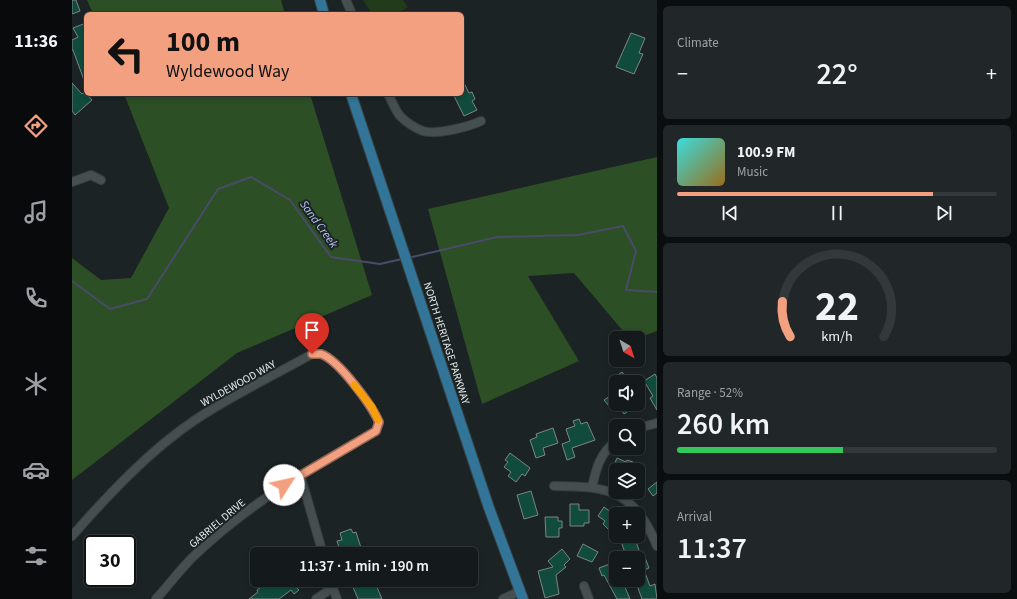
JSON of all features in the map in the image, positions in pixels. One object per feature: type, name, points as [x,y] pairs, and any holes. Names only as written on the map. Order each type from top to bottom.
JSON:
[{"type":"main road","points":[[320,0],[323,12]]},
{"type":"main road","name":"NORTH HERITAGE PARKWAY","points":[[352,96],[489,508],[521,595]]},
{"type":"street","points":[[346,0],[351,12]]},
{"type":"street","points":[[389,96],[399,115],[409,124],[424,131],[447,130],[469,126],[481,121]]},
{"type":"street","points":[[72,182],[91,175],[101,180]]},
{"type":"street","name":"WYLDEWOOD WAY","points":[[72,536],[103,501],[166,441],[195,420],[312,354],[321,354],[333,363],[355,386],[372,407],[379,422],[376,431],[300,474]]},
{"type":"street","points":[[645,426],[657,423]]},
{"type":"street","points":[[592,487],[596,466],[609,446]]},
{"type":"street","points":[[300,474],[321,547]]},
{"type":"street","name":"GABRIEL DRIVE","points":[[156,599],[194,556],[253,507],[300,474]]},
{"type":"street","points":[[554,486],[606,489],[633,504],[648,525],[657,546]]},
{"type":"street","points":[[584,586],[589,599]]},
{"type":"street","points":[[316,599],[328,587]]},
{"type":"street","points":[[332,587],[337,599]]},
{"type":"street","points":[[503,599],[521,595]]},
{"type":"green space","points":[[87,0],[281,0],[284,12],[92,12]]},
{"type":"green space","points":[[363,0],[403,0],[408,7],[399,12],[371,12]]},
{"type":"green space","points":[[125,96],[311,96],[372,295],[237,353],[72,480],[72,258],[101,280],[131,278],[169,208]]},
{"type":"green space","points":[[657,157],[657,331],[645,335],[645,331],[623,331],[574,273],[528,276],[579,361],[482,404],[428,209]]},
{"type":"building","points":[[72,0],[76,0],[80,11],[72,14]]},
{"type":"building","points":[[84,24],[84,80],[72,50],[72,40],[78,37],[73,28]]},
{"type":"building","points":[[631,33],[645,38],[639,53],[643,54],[634,74],[616,67]]},
{"type":"building","points":[[72,83],[82,94],[84,93],[84,96],[88,96],[92,100],[75,115],[72,111]]},
{"type":"building","points":[[464,83],[469,93],[472,92],[475,99],[472,101],[477,110],[464,116],[454,96],[464,96]]},
{"type":"building","points":[[655,374],[657,378],[657,410],[650,398],[653,396],[645,380]]},
{"type":"building","points":[[609,397],[609,406],[604,400]]},
{"type":"building","points":[[579,419],[581,424],[587,422],[595,440],[572,448],[575,457],[567,460],[562,444],[570,441],[566,429],[575,426],[573,421]]},
{"type":"building","points":[[553,428],[558,443],[543,448],[545,455],[536,458],[530,440],[537,437],[536,434]]},
{"type":"building","points":[[510,453],[530,468],[525,476],[522,474],[516,482],[508,476],[511,472],[504,467],[508,462],[505,460]]},
{"type":"building","points":[[617,458],[626,462],[627,460],[633,462],[632,463],[615,463]]},
{"type":"building","points":[[657,482],[657,493],[653,496],[648,489]]},
{"type":"building","points":[[531,491],[538,515],[524,519],[517,495]]},
{"type":"building","points":[[570,504],[579,504],[579,510],[589,510],[589,523],[584,523],[584,526],[570,526]]},
{"type":"building","points":[[604,507],[609,511],[608,529],[603,524],[605,521],[598,516]]},
{"type":"building","points":[[545,517],[558,517],[558,521],[562,521],[562,528],[559,528],[559,537],[546,537]]},
{"type":"building","points":[[351,529],[353,533],[356,532],[361,547],[339,547],[337,541],[342,540],[340,533]]},
{"type":"building","points":[[622,543],[636,543],[639,551],[624,551]]},
{"type":"building","points":[[583,544],[598,552],[592,562],[577,556]]},
{"type":"building","points":[[562,549],[570,559],[564,565],[566,567],[556,575],[559,594],[545,598],[538,571],[553,567],[548,561]]},
{"type":"building","points":[[645,558],[649,568],[645,570]]},
{"type":"building","points":[[609,564],[609,584],[604,575],[602,576],[599,568]]},
{"type":"building","points":[[645,573],[650,586],[655,584],[657,599],[642,599],[638,587],[645,587]]},
{"type":"building","points":[[261,587],[298,587],[297,588],[299,590],[294,594],[291,590],[279,599],[249,599],[258,592],[257,590]]},
{"type":"building","points":[[353,587],[377,587],[382,599],[358,599]]},
{"type":"building","points":[[610,587],[625,587],[630,599],[617,599]]},
{"type":"waterway","name":"Sand Creek","points":[[72,281],[110,309],[147,299],[218,189],[251,177],[290,200],[331,257],[380,264],[402,259]]},
{"type":"waterway","name":"Sand Creek","points":[[408,258],[497,237],[578,235],[623,226],[636,251],[626,290],[657,292]]},
{"type":"slow traffic","points":[[354,385],[372,407],[378,420]]},
{"type":"route","points":[[284,485],[300,474],[376,431],[379,422],[372,407],[355,386],[333,363],[321,354],[312,354]]}]
